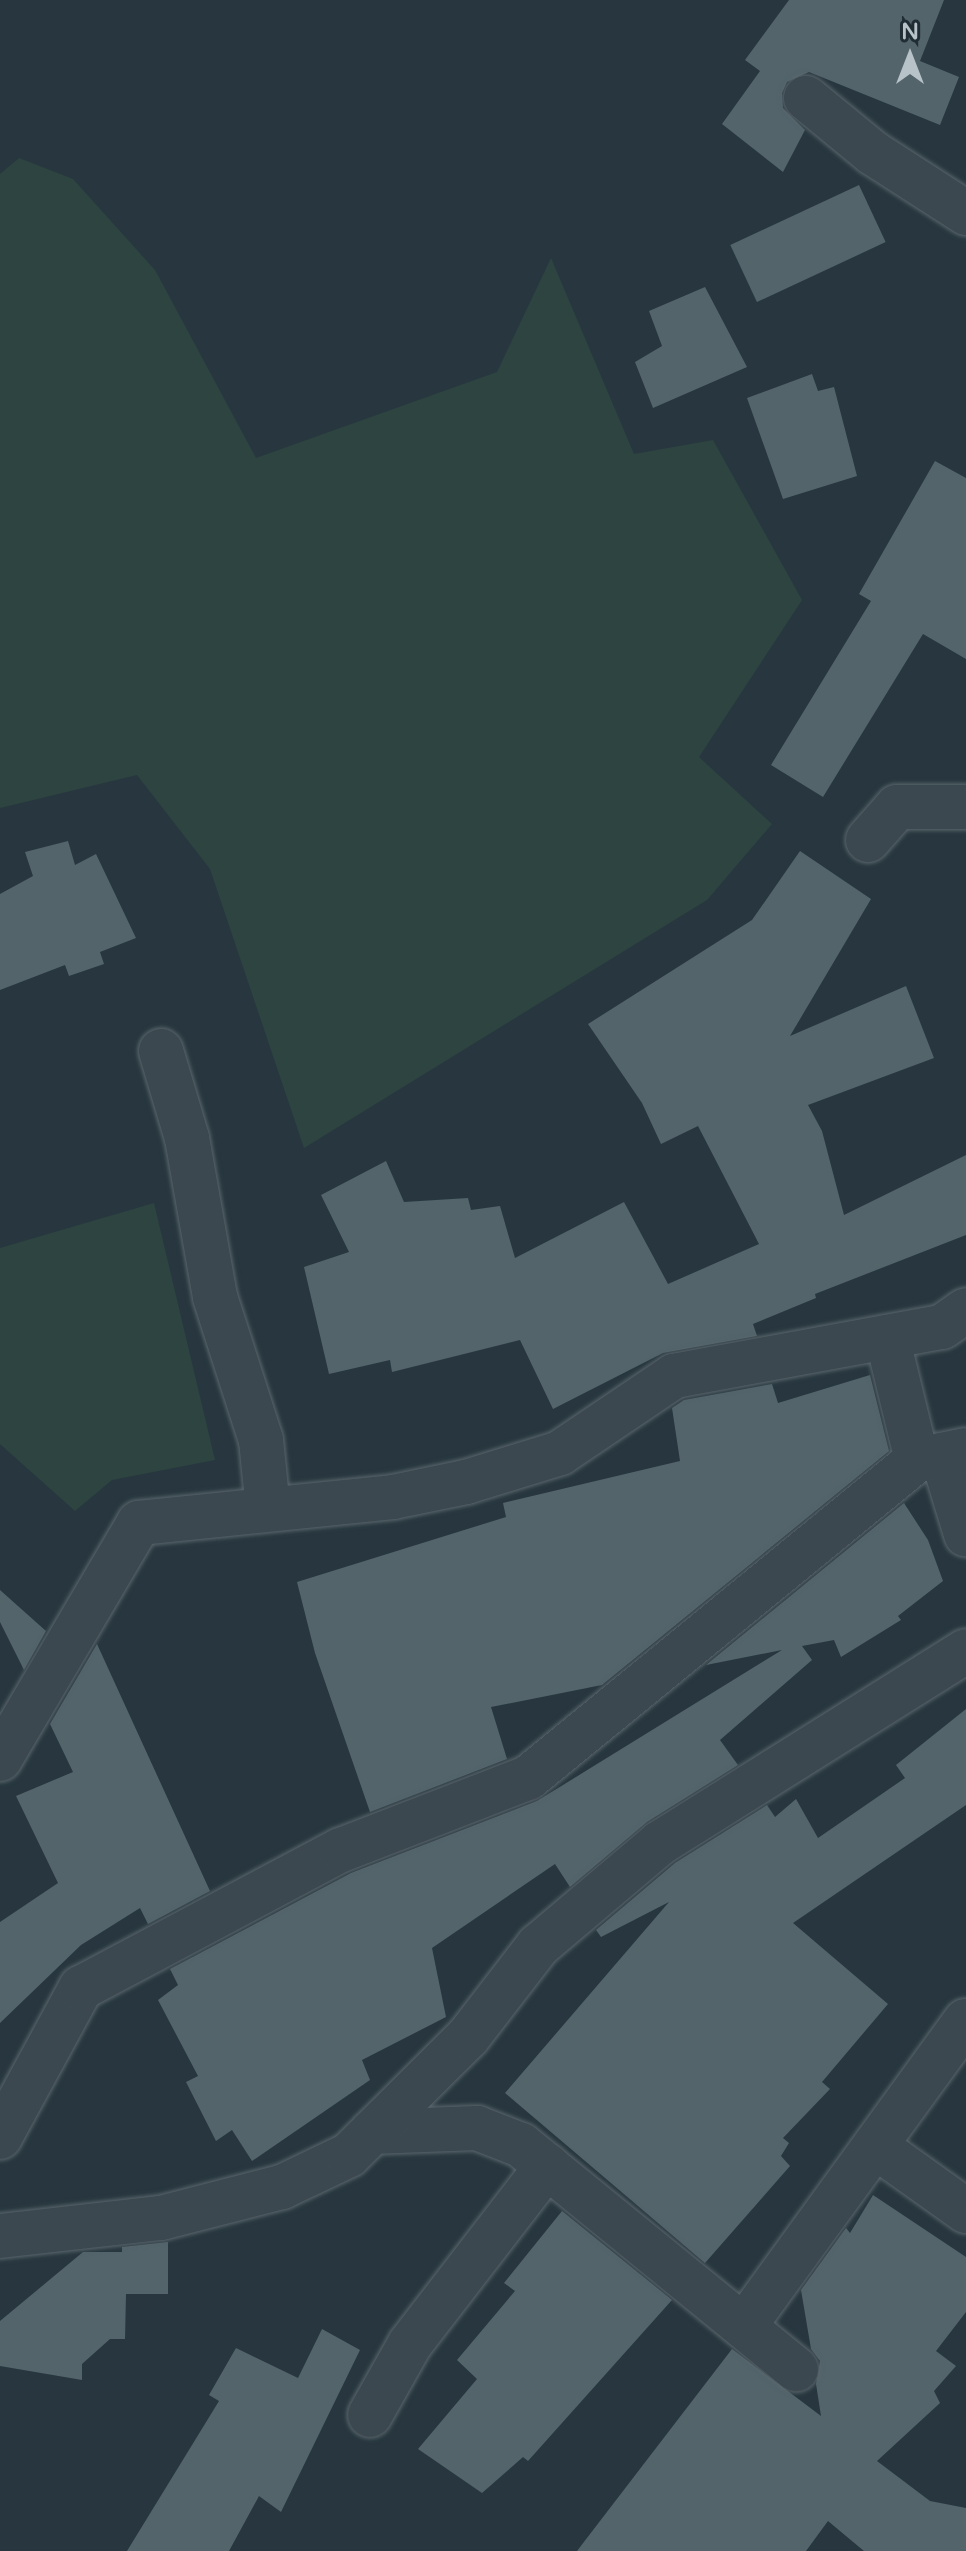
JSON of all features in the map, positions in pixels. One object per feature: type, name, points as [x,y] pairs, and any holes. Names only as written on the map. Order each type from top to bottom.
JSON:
[{"type":"street","points":[[806,98],[873,153],[966,213]]},
{"type":"street","points":[[868,840],[897,807],[966,807]]},
{"type":"street","points":[[161,1051],[187,1138],[215,1297],[261,1440],[268,1509]]},
{"type":"street","points":[[0,1759],[139,1523],[393,1497],[466,1482],[560,1453],[674,1376],[942,1327],[966,1310]]},
{"type":"street","points":[[887,1337],[942,1455],[966,1534]]},
{"type":"street","points":[[0,2137],[81,1988],[341,1850],[528,1778],[942,1455]]},
{"type":"street","points":[[0,2236],[161,2218],[282,2187],[349,2155],[468,2037],[538,1946],[660,1843],[966,1651]]},
{"type":"street","points":[[744,2326],[966,2021]]},
{"type":"street","points":[[372,2132],[477,2128],[521,2145],[796,2369]]},
{"type":"street","points":[[875,2146],[966,2211]]},
{"type":"street","points":[[370,2415],[410,2344],[547,2166]]},
{"type":"green space","points":[[19,158],[73,179],[155,270],[256,458],[497,372],[551,258],[634,454],[713,440],[802,600],[699,757],[772,824],[707,900],[304,1148],[210,869],[137,775],[0,808],[0,174]]},
{"type":"green space","points":[[154,1203],[215,1460],[112,1480],[75,1511],[0,1444],[0,1248]]},
{"type":"building","points":[[789,0],[944,0],[920,61],[959,77],[940,125],[809,72],[787,82],[782,93],[783,108],[805,130],[783,172],[722,124],[760,71],[745,60]]},
{"type":"building","points":[[859,185],[886,242],[757,302],[730,245]]},
{"type":"building","points":[[705,287],[747,367],[653,408],[635,362],[662,346],[649,311]]},
{"type":"building","points":[[812,374],[818,391],[834,387],[857,476],[783,499],[747,398]]},
{"type":"building","points":[[935,461],[966,478],[966,659],[923,634],[823,797],[771,765],[871,601],[859,594]]},
{"type":"building","points":[[68,841],[75,865],[96,854],[136,938],[100,952],[104,964],[69,976],[65,965],[0,990],[0,894],[33,876],[25,852]]},
{"type":"building","points":[[800,851],[871,899],[790,1036],[906,986],[934,1058],[808,1105],[822,1131],[844,1215],[966,1155],[966,1235],[815,1294],[816,1298],[753,1324],[757,1336],[663,1353],[553,1409],[520,1340],[392,1372],[390,1360],[329,1374],[304,1267],[349,1252],[321,1195],[386,1161],[404,1202],[468,1198],[471,1210],[500,1206],[515,1258],[624,1202],[668,1284],[759,1244],[698,1126],[661,1144],[642,1103],[588,1024],[752,920]]},
{"type":"building","points":[[870,1375],[889,1451],[602,1685],[491,1707],[507,1759],[370,1812],[315,1653],[297,1582],[506,1517],[503,1503],[680,1461],[672,1408],[684,1400],[772,1384],[778,1403]]},
{"type":"building","points":[[904,1503],[928,1540],[943,1581],[898,1616],[901,1620],[841,1657],[834,1640],[802,1646],[812,1660],[720,1740],[738,1765],[647,1822],[570,1887],[555,1864],[432,1948],[446,2017],[362,2060],[370,2080],[252,2161],[232,2130],[216,2141],[186,2082],[198,2076],[158,2000],[178,1985],[170,1969],[351,1873],[537,1801],[782,1650],[706,1665]]},
{"type":"building","points":[[0,1590],[46,1631],[24,1670],[0,1622]]},
{"type":"building","points":[[97,1644],[210,1891],[148,1924],[140,1908],[81,1945],[0,2023],[0,1922],[58,1883],[16,1796],[73,1772],[50,1724]]},
{"type":"building","points":[[966,1709],[966,1805],[793,1923],[888,2004],[822,2082],[830,2089],[783,2138],[789,2143],[781,2156],[790,2166],[705,2263],[505,2093],[669,1902],[601,1937],[596,1930],[675,1863],[767,1805],[775,1817],[796,1799],[818,1838],[905,1778],[896,1765]]},
{"type":"building","points":[[873,2195],[966,2257],[966,2312],[936,2351],[956,2366],[934,2391],[940,2403],[877,2461],[930,2501],[966,2508],[966,2551],[864,2551],[828,2521],[806,2551],[577,2551],[732,2349],[821,2416],[816,2384],[820,2361],[811,2349],[801,2290],[846,2228],[850,2233]]},
{"type":"building","points":[[562,2211],[672,2300],[528,2461],[523,2457],[482,2493],[418,2449],[477,2379],[457,2360],[515,2291],[504,2283]]},
{"type":"building","points":[[168,2242],[168,2294],[126,2294],[125,2339],[110,2339],[82,2364],[82,2380],[0,2366],[0,2321],[83,2252],[122,2252],[122,2247]]},
{"type":"building","points":[[322,2329],[360,2350],[281,2512],[259,2496],[229,2551],[127,2551],[219,2401],[209,2395],[236,2348],[298,2378]]}]
